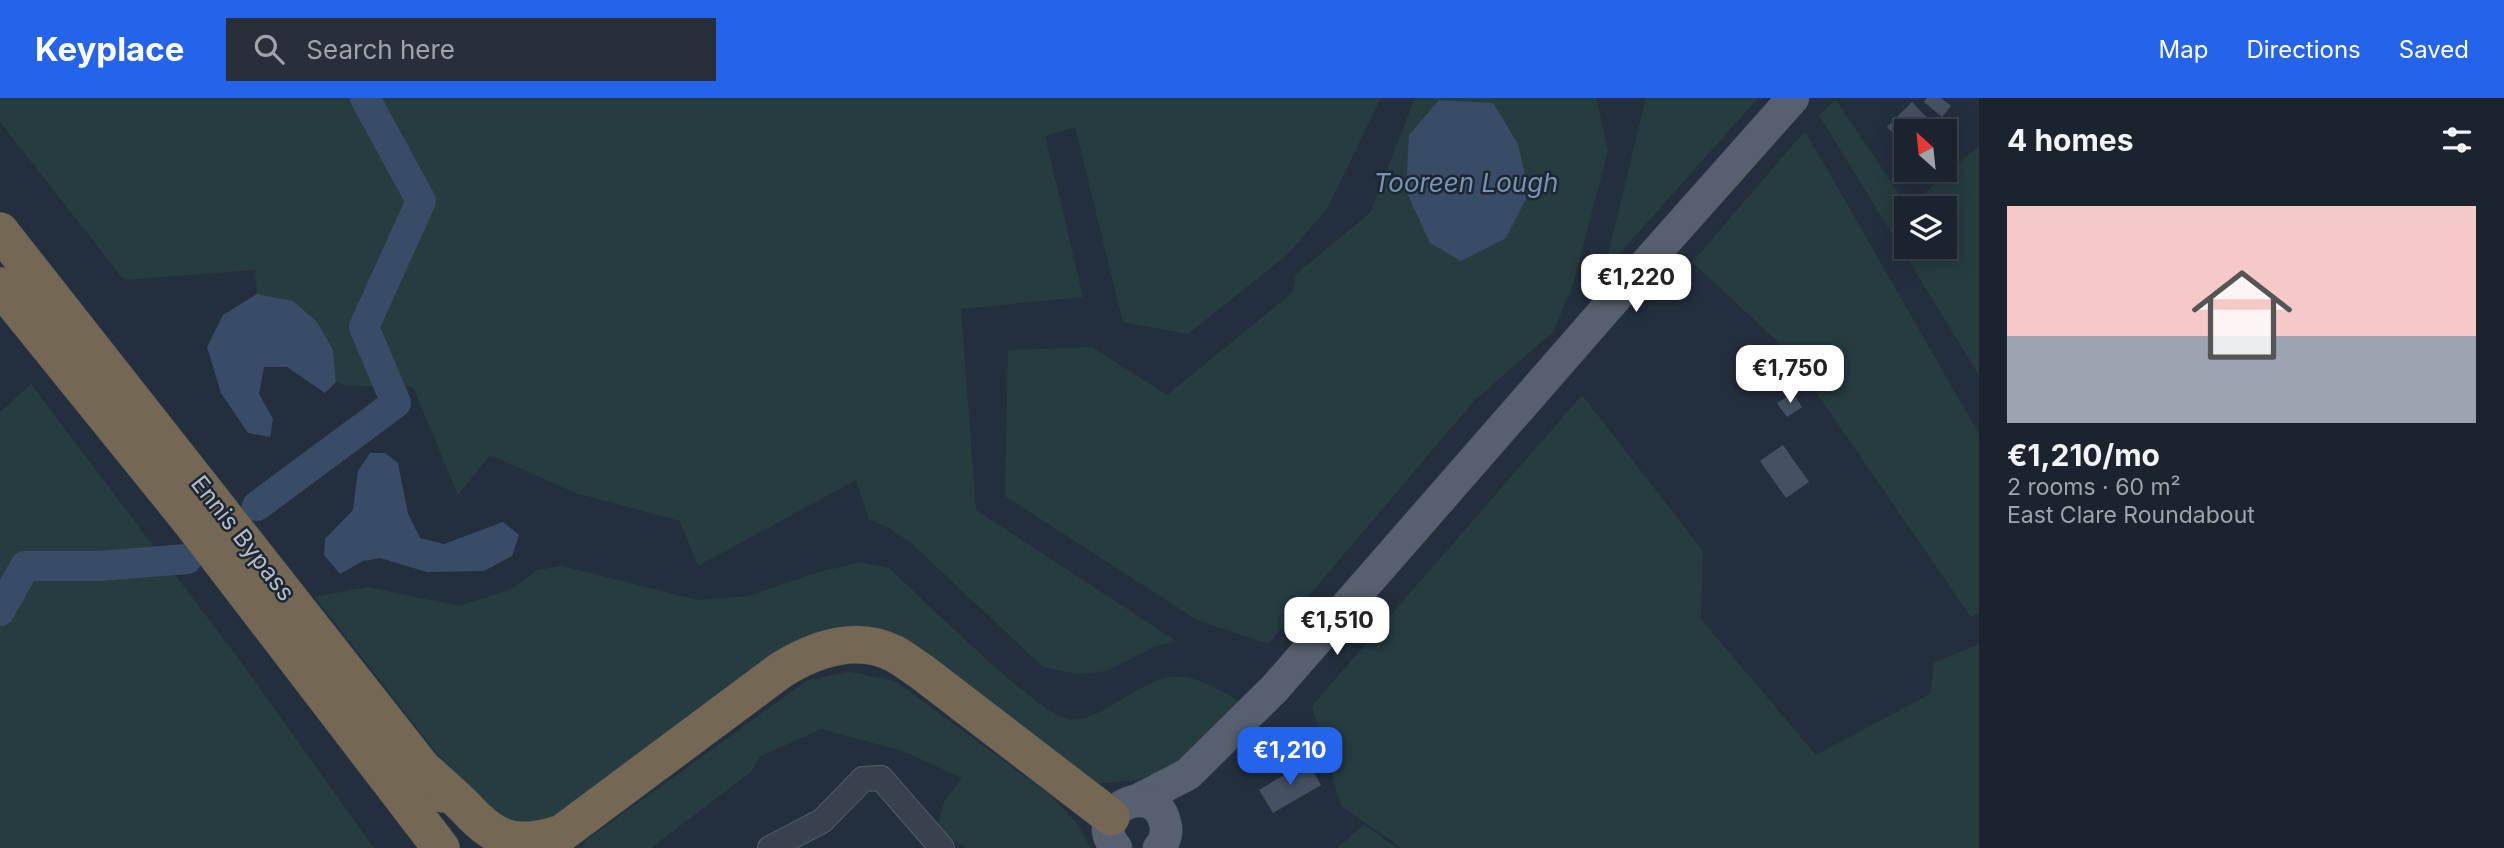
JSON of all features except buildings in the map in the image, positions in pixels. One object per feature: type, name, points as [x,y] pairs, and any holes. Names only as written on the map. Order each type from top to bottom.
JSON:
[{"type":"highway","name":"Ennis Bypass","points":[[0,231],[428,773],[483,848]]},
{"type":"highway","name":"Ennis Bypass","points":[[0,286],[191,522],[441,848]]},
{"type":"highway","points":[[428,773],[483,827],[498,838],[515,843],[556,840],[805,655],[852,644],[870,645],[894,653],[922,672],[1118,831]]},
{"type":"main road","points":[[1118,831],[1188,774],[1275,688],[1793,98]]},
{"type":"main road","points":[[1162,834],[1188,774]]},
{"type":"main road","points":[[1118,831],[1150,803],[1159,810],[1162,834]]},
{"type":"lane","points":[[770,848],[822,821],[863,779],[881,778],[942,848]]},
{"type":"green space","points":[[0,98],[1381,98],[1327,209],[1287,255],[1188,334],[1123,322],[1075,127],[1045,136],[1083,297],[961,309],[976,510],[1176,641],[1154,647],[1107,671],[1077,674],[1043,667],[910,542],[869,519],[856,480],[698,566],[680,521],[576,493],[490,455],[458,495],[413,387],[347,386],[336,382],[333,350],[293,301],[257,294],[255,270],[124,280],[0,122]]},
{"type":"green space","points":[[1415,98],[1596,98],[1608,150],[1573,285],[1553,332],[1474,401],[1268,644],[1197,620],[1005,496],[1008,350],[1092,347],[1167,395],[1292,293],[1296,274],[1370,213]]},
{"type":"green space","points":[[1646,98],[1758,98],[1604,271]]},
{"type":"green space","points":[[1836,100],[1901,196],[1894,196],[1894,237],[1819,115]]},
{"type":"green space","points":[[1805,131],[1979,434],[1979,613],[1971,617],[1787,350],[1692,262]]},
{"type":"green space","points":[[1979,146],[1979,375],[1908,259],[1957,259],[1957,196],[1921,196],[1937,182],[1957,182],[1957,165]]},
{"type":"green space","points":[[31,384],[244,666],[374,848],[0,848],[0,412]]},
{"type":"green space","points":[[1582,395],[1703,551],[1701,619],[1816,755],[1930,694],[1934,663],[1979,644],[1979,848],[1402,848],[1341,806],[1312,706]]},
{"type":"green space","points":[[860,562],[889,568],[1006,676],[1031,697],[1067,719],[1093,715],[1145,686],[1173,677],[1187,677],[1202,682],[1242,703],[1179,763],[1137,780],[1098,784],[852,631],[555,826],[488,819],[315,597],[367,587],[459,606],[509,590],[538,570],[562,566],[697,600],[749,596],[812,574]]},
{"type":"green space","points":[[850,672],[895,681],[1050,795],[1076,822],[1091,848],[966,848],[937,829],[944,802],[962,778],[905,752],[822,729],[760,756],[751,772],[651,848],[582,848],[585,841],[808,680]]},
{"type":"green space","points":[[1364,825],[1397,848],[1337,848]]},
{"type":"water","name":"Tooreen Lough","points":[[1439,100],[1493,103],[1518,144],[1529,193],[1506,238],[1461,261],[1430,243],[1406,191],[1409,135]]},
{"type":"water","points":[[257,294],[293,301],[317,322],[333,350],[336,382],[325,393],[287,367],[264,367],[259,394],[273,419],[270,437],[248,433],[221,393],[207,347],[223,315]]},
{"type":"water","points":[[370,453],[385,453],[398,463],[408,514],[420,538],[444,544],[503,522],[519,535],[512,556],[484,571],[427,572],[380,558],[363,561],[340,574],[324,555],[325,539],[353,510],[358,471]]},
{"type":"waterway","points":[[257,506],[396,403],[364,327],[421,201],[365,98]]},
{"type":"waterway","points":[[0,611],[25,566],[99,566],[187,559]]}]
